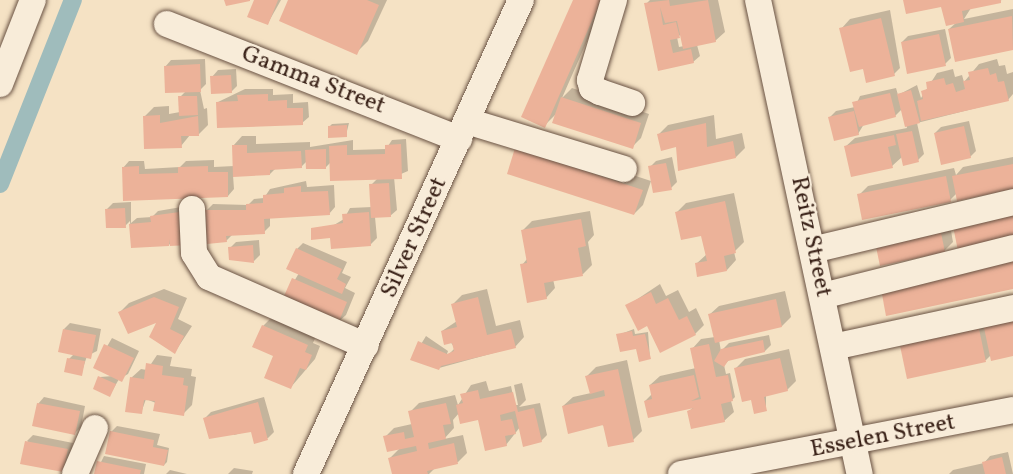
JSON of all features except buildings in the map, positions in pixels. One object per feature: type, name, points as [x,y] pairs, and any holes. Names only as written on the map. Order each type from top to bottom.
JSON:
[{"type":"street","points":[[0,84],[33,0]]},
{"type":"street","name":"Silver Street","points":[[306,474],[521,0]]},
{"type":"street","points":[[614,0],[590,80],[592,88],[632,103]]},
{"type":"street","name":"Reitz Street","points":[[758,0],[860,474]]},
{"type":"street","name":"Gamma Street","points":[[167,24],[463,130],[624,169]]},
{"type":"street","points":[[812,250],[1013,202]]},
{"type":"street","points":[[192,209],[194,253],[209,277],[366,346]]},
{"type":"street","points":[[822,296],[1013,248]]},
{"type":"street","points":[[833,347],[1013,308]]},
{"type":"street","name":"Esselen Street","points":[[681,474],[854,444],[1013,410]]},
{"type":"street","points":[[75,474],[95,428]]},
{"type":"waterway","points":[[0,184],[73,0]]}]
